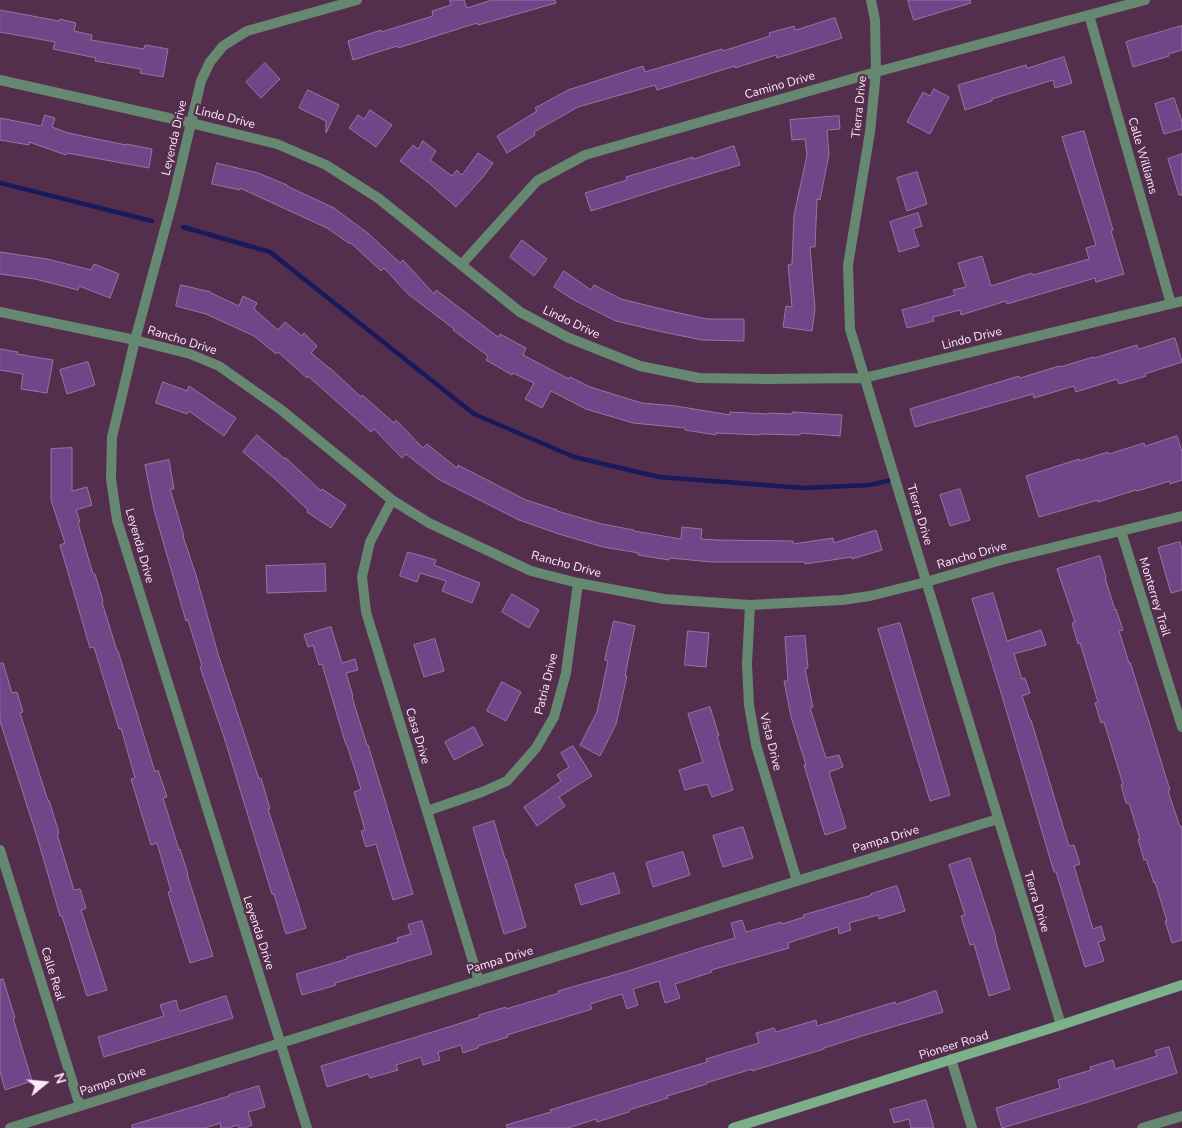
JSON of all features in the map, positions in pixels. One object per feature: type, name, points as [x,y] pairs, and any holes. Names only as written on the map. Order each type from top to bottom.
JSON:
[{"type":"main road","name":"Pioneer Road","points":[[732,1128],[1182,985]]},
{"type":"street","name":"Leyenda Drive","points":[[307,1128],[117,520],[111,479],[112,437],[201,81],[210,62],[223,46],[247,31],[357,0]]},
{"type":"street","name":"Tierra Drive","points":[[871,0],[876,20],[876,72],[870,132],[848,265],[850,329],[1061,1025]]},
{"type":"street","name":"Camino Drive","points":[[461,264],[537,181],[585,155],[876,72],[1145,0]]},
{"type":"street","name":"Calle Williams","points":[[1089,15],[1171,304]]},
{"type":"street","name":"Lindo Drive","points":[[0,80],[191,122],[277,144],[326,165],[378,198],[520,312],[569,338],[640,366],[699,378],[864,378],[1182,301]]},
{"type":"street","name":"Rancho Drive","points":[[0,312],[135,340],[190,354],[219,366],[280,409],[392,500],[429,523],[531,571],[578,583],[664,599],[750,605],[842,600],[870,596],[1005,559],[1182,516]]},
{"type":"street","name":"Casa Drive","points":[[392,500],[370,542],[362,577],[366,612],[478,981]]},
{"type":"street","name":"Monterrey Trail","points":[[1121,531],[1180,713],[1182,727]]},
{"type":"street","name":"Patria Drive","points":[[427,811],[482,792],[507,781],[536,748],[554,716],[566,673],[578,583]]},
{"type":"street","name":"Vista Drive","points":[[750,605],[747,664],[749,705],[756,745],[797,881]]},
{"type":"street","name":"Pampa Drive","points":[[10,1128],[998,819]]},
{"type":"street","name":"Calle Real","points":[[0,850],[80,1106]]},
{"type":"street","points":[[951,1059],[972,1128]]},
{"type":"street","points":[[1142,1128],[1182,1116]]},
{"type":"building","points":[[450,0],[464,0],[467,8],[492,0],[555,0],[556,3],[478,25],[477,23],[353,60],[348,41],[433,16],[432,11],[451,5]]},
{"type":"building","points":[[908,0],[970,0],[971,3],[914,20]]},
{"type":"building","points":[[0,10],[76,23],[74,31],[92,35],[91,40],[144,49],[145,45],[168,49],[163,77],[140,73],[141,69],[95,61],[96,58],[53,49],[55,42],[0,32]]},
{"type":"building","points":[[835,18],[842,38],[777,58],[776,55],[735,68],[735,66],[657,90],[655,85],[578,107],[534,132],[535,135],[507,153],[497,136],[537,111],[535,108],[568,90],[643,66],[645,72],[722,49],[723,51],[770,36],[769,33],[794,26],[795,30]]},
{"type":"building","points":[[1182,26],[1182,50],[1133,67],[1126,42]]},
{"type":"building","points":[[1064,57],[1072,83],[1055,88],[1053,80],[992,99],[992,101],[965,110],[958,85],[1026,65],[1027,68]]},
{"type":"building","points":[[265,63],[280,79],[261,98],[246,82]]},
{"type":"building","points":[[934,89],[949,97],[930,134],[907,122],[923,92],[930,96]]},
{"type":"building","points":[[308,90],[339,105],[326,133],[326,121],[299,108]]},
{"type":"building","points":[[1174,98],[1182,122],[1182,129],[1164,134],[1155,104]]},
{"type":"building","points":[[370,110],[392,125],[376,147],[349,128],[358,115],[364,119]]},
{"type":"building","points":[[45,115],[55,118],[52,127],[68,133],[152,149],[149,168],[67,153],[66,155],[29,142],[29,145],[0,140],[0,118],[41,126]]},
{"type":"building","points":[[839,116],[840,129],[827,130],[829,154],[820,200],[817,199],[815,247],[810,247],[815,309],[812,331],[783,327],[786,306],[792,307],[788,265],[792,264],[794,215],[807,155],[805,139],[792,140],[790,120]]},
{"type":"building","points":[[1084,131],[1124,274],[1096,282],[1095,278],[1007,304],[1006,301],[961,315],[960,310],[933,317],[934,321],[907,328],[902,310],[955,295],[953,290],[966,287],[958,263],[982,256],[991,286],[1032,273],[1033,275],[1089,259],[1086,248],[1096,245],[1062,137]]},
{"type":"building","points":[[423,141],[436,151],[430,160],[452,176],[457,170],[462,175],[478,153],[493,163],[456,207],[400,161],[413,145],[418,149]]},
{"type":"building","points":[[734,146],[740,165],[591,211],[585,193],[627,180],[626,177]]},
{"type":"building","points":[[1182,154],[1182,195],[1179,195],[1168,159]]},
{"type":"building","points":[[217,163],[258,173],[334,208],[369,234],[400,263],[403,260],[434,294],[436,290],[498,337],[500,334],[526,348],[523,355],[569,379],[570,377],[590,387],[642,403],[676,406],[730,415],[730,412],[792,414],[792,412],[842,415],[840,436],[801,433],[800,435],[759,435],[716,433],[716,435],[685,430],[685,428],[633,423],[586,409],[551,391],[542,408],[525,399],[534,383],[513,373],[512,375],[486,360],[488,356],[408,294],[384,268],[381,271],[351,243],[327,228],[240,188],[240,190],[212,184]]},
{"type":"building","points":[[917,172],[927,204],[907,211],[897,178]]},
{"type":"building","points":[[918,213],[922,226],[913,229],[919,246],[899,252],[890,222]]},
{"type":"building","points":[[522,240],[547,259],[534,276],[510,257]]},
{"type":"building","points":[[0,252],[47,259],[91,270],[94,264],[119,274],[110,298],[79,286],[78,290],[35,279],[0,274]]},
{"type":"building","points":[[564,271],[591,290],[594,285],[621,299],[707,319],[744,319],[744,341],[702,340],[616,321],[572,299],[554,287]]},
{"type":"building","points":[[181,285],[211,292],[239,306],[243,296],[257,303],[254,309],[278,330],[285,322],[302,336],[304,333],[317,346],[311,353],[394,423],[396,420],[423,448],[427,444],[457,468],[458,465],[526,500],[602,524],[681,539],[682,527],[702,529],[701,539],[793,541],[793,544],[833,538],[834,543],[876,530],[882,550],[852,559],[852,557],[805,564],[805,562],[711,562],[670,558],[669,560],[603,547],[519,520],[438,479],[406,454],[402,458],[374,429],[371,432],[308,376],[307,378],[278,352],[276,354],[254,336],[206,314],[176,306]]},
{"type":"building","points":[[1175,338],[1182,362],[1145,374],[1146,376],[1119,384],[1117,379],[1076,392],[1074,386],[1034,398],[1033,394],[915,427],[910,409],[1019,376],[1020,378],[1137,345],[1138,349]]},
{"type":"building","points":[[0,349],[53,360],[47,393],[21,389],[23,374],[0,370]]},
{"type":"building","points":[[88,362],[95,385],[67,394],[60,370]]},
{"type":"building","points":[[163,382],[187,391],[189,386],[236,418],[224,436],[189,411],[187,414],[156,403]]},
{"type":"building","points":[[257,435],[286,458],[321,491],[322,489],[346,505],[331,528],[307,512],[308,510],[273,477],[243,452]]},
{"type":"building","points":[[1177,436],[1182,452],[1182,480],[1170,484],[1170,481],[1039,517],[1026,476],[1079,459],[1079,461],[1108,452],[1109,454],[1144,443],[1145,446]]},
{"type":"building","points":[[72,448],[72,491],[87,487],[92,505],[76,510],[80,522],[78,523],[155,772],[158,770],[167,797],[163,798],[213,956],[190,963],[168,892],[171,891],[157,843],[151,845],[131,779],[135,778],[121,728],[119,729],[94,647],[90,648],[60,545],[65,543],[51,500],[51,449]]},
{"type":"building","points":[[169,460],[174,489],[170,489],[183,536],[218,654],[259,779],[261,778],[270,809],[268,809],[306,928],[286,934],[200,667],[202,666],[188,620],[186,621],[154,510],[145,465]]},
{"type":"building","points":[[960,489],[970,520],[950,526],[940,495]]},
{"type":"building","points":[[1180,542],[1182,550],[1182,590],[1171,593],[1158,548]]},
{"type":"building","points":[[408,552],[436,560],[434,565],[480,583],[472,603],[442,591],[446,581],[420,573],[417,582],[400,576]]},
{"type":"building","points":[[1100,556],[1105,578],[1123,630],[1119,631],[1170,790],[1168,791],[1180,827],[1182,826],[1182,940],[1172,943],[1155,882],[1146,859],[1144,860],[1129,803],[1126,803],[1121,785],[1123,784],[1104,722],[1101,723],[1095,703],[1098,702],[1080,643],[1078,644],[1072,623],[1075,622],[1057,569]]},
{"type":"building","points":[[325,564],[326,591],[267,593],[266,566]]},
{"type":"building","points":[[993,593],[1007,641],[1041,630],[1046,645],[1014,654],[1022,679],[1025,678],[1030,693],[1022,696],[1069,846],[1074,845],[1080,864],[1074,866],[1093,929],[1101,926],[1105,940],[1098,942],[1104,961],[1085,967],[1056,872],[1054,872],[972,599]]},
{"type":"building","points":[[512,594],[539,610],[529,628],[502,612]]},
{"type":"building","points":[[614,621],[635,626],[625,676],[627,676],[616,724],[600,756],[580,745],[597,712],[608,661],[605,660]]},
{"type":"building","points":[[900,623],[950,795],[930,801],[878,629]]},
{"type":"building","points":[[331,627],[342,663],[355,659],[358,670],[346,673],[413,894],[393,900],[376,844],[366,847],[361,831],[365,830],[354,792],[361,789],[322,664],[319,665],[313,645],[308,647],[304,635]]},
{"type":"building","points":[[688,631],[709,633],[706,667],[685,665]]},
{"type":"building","points":[[805,636],[808,668],[805,669],[813,707],[810,708],[826,758],[839,755],[843,767],[829,772],[846,828],[825,835],[791,717],[784,681],[788,681],[785,637]]},
{"type":"building","points":[[435,639],[444,671],[424,677],[414,645]]},
{"type":"building","points":[[0,663],[3,663],[12,693],[17,692],[23,712],[20,713],[49,800],[74,890],[80,889],[86,908],[81,910],[107,990],[87,996],[62,916],[60,916],[0,721]]},
{"type":"building","points":[[502,682],[521,692],[506,721],[487,711]]},
{"type":"building","points":[[710,707],[733,790],[712,797],[707,784],[685,790],[679,770],[703,762],[688,714]]},
{"type":"building","points":[[474,727],[483,745],[454,760],[445,742]]},
{"type":"building","points":[[573,746],[592,776],[559,797],[565,806],[537,826],[524,807],[561,781],[557,775],[569,767],[561,753]]},
{"type":"building","points":[[494,821],[526,927],[504,934],[473,828]]},
{"type":"building","points":[[743,827],[753,858],[723,867],[713,836]]},
{"type":"building","points":[[683,852],[690,875],[653,887],[646,863]]},
{"type":"building","points":[[970,858],[996,938],[1010,989],[989,996],[974,944],[970,945],[961,916],[965,915],[949,865]]},
{"type":"building","points":[[614,873],[620,893],[581,905],[575,885]]},
{"type":"building","points":[[897,886],[905,911],[879,919],[878,915],[849,923],[851,930],[839,934],[838,927],[788,943],[789,948],[711,970],[712,972],[675,984],[680,998],[665,1003],[659,981],[633,989],[638,1005],[627,1009],[622,994],[590,1004],[592,1009],[507,1035],[508,1037],[478,1046],[478,1048],[463,1053],[461,1045],[438,1052],[440,1060],[423,1065],[421,1057],[396,1065],[398,1070],[370,1078],[368,1074],[327,1087],[321,1066],[480,1017],[479,1015],[506,1007],[506,1009],[559,993],[558,991],[735,938],[731,923],[742,920],[746,932],[781,922],[782,924],[804,917],[803,915]]},
{"type":"building","points":[[422,921],[432,954],[335,983],[336,985],[302,995],[296,974],[398,942],[397,938],[411,934],[408,925]]},
{"type":"building","points":[[3,979],[32,1081],[5,1090],[0,1072],[0,980]]},
{"type":"building","points":[[936,991],[943,1012],[752,1071],[752,1069],[706,1083],[597,1122],[596,1119],[568,1128],[507,1128],[506,1125],[707,1062],[706,1059],[759,1043],[756,1033],[774,1028],[776,1032],[816,1020],[817,1026]]},
{"type":"building","points":[[226,996],[233,1018],[104,1057],[98,1037],[164,1016],[160,1005],[176,1000],[179,1011]]},
{"type":"building","points":[[1169,1047],[1177,1073],[1002,1128],[996,1108],[1060,1088],[1058,1080],[1091,1070],[1090,1067],[1113,1060],[1115,1069],[1157,1056],[1155,1051]]},
{"type":"building","points":[[259,1086],[265,1107],[248,1112],[252,1125],[244,1128],[239,1128],[238,1125],[221,1128],[220,1123],[205,1128],[132,1128],[132,1125]]},
{"type":"building","points":[[926,1100],[934,1128],[911,1128],[909,1119],[894,1123],[890,1110]]},
{"type":"waterway","points":[[0,183],[152,221]]},
{"type":"waterway","points":[[183,227],[270,252],[474,414],[574,457],[659,477],[804,488],[870,485],[895,479]]}]
